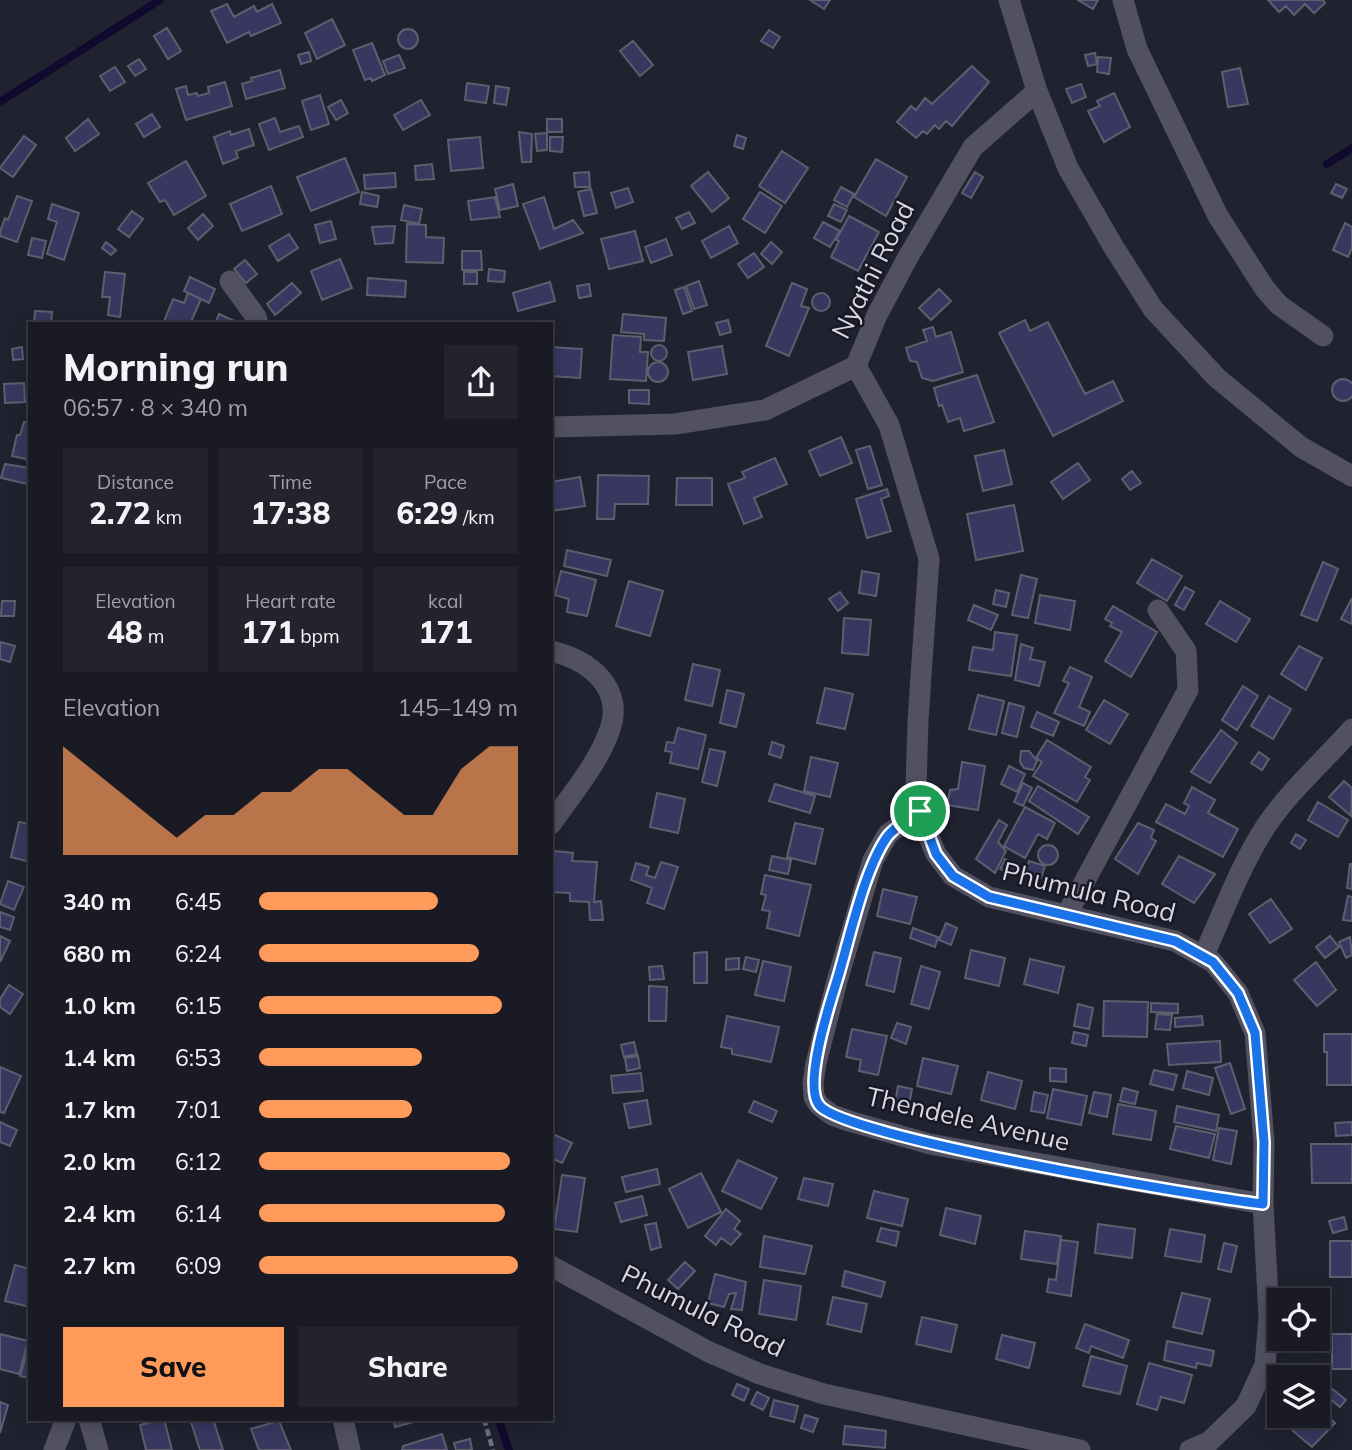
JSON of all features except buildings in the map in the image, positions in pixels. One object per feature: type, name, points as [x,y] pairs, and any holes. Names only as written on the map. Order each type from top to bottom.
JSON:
[{"type":"street","points":[[1009,0],[1037,91],[1068,168],[1153,309],[1217,378],[1301,447],[1352,477]]},
{"type":"street","points":[[1123,0],[1137,49],[1218,216],[1265,289],[1279,305],[1324,336]]},
{"type":"street","name":"Nyathi Road","points":[[553,427],[675,424],[765,410],[856,366],[877,315],[895,281],[973,147],[1037,91]]},
{"type":"street","points":[[230,281],[257,322]]},
{"type":"street","name":"Phumula Road","points":[[856,366],[889,425],[929,559],[916,787],[920,811],[936,854],[953,876],[989,897],[1175,941],[1213,962],[1238,993],[1255,1033],[1264,1142],[1263,1204],[1269,1317],[1265,1365],[1246,1406],[1209,1442],[1190,1450]]},
{"type":"street","points":[[1067,914],[1188,690],[1186,651],[1158,610]]},
{"type":"street","points":[[553,652],[579,661],[597,673],[606,684],[612,699],[610,730],[601,750],[553,821]]},
{"type":"street","points":[[1203,957],[1241,873],[1266,826],[1352,729]]},
{"type":"street","name":"Thendele Avenue","points":[[920,811],[888,834],[873,860],[836,981],[816,1063],[814,1097],[819,1105],[832,1115],[849,1121],[930,1144],[1263,1204]]},
{"type":"street","name":"Phumula Road","points":[[553,1267],[709,1352],[760,1374],[824,1394],[1080,1450]]},
{"type":"street","points":[[54,1450],[65,1421]]},
{"type":"street","points":[[90,1421],[98,1450]]},
{"type":"street","points":[[343,1421],[350,1450]]},
{"type":"path","points":[[485,1421],[493,1450]]},
{"type":"waterway","points":[[0,102],[160,0]]},
{"type":"waterway","points":[[1327,164],[1352,148]]},
{"type":"waterway","points":[[499,1421],[509,1450]]},
{"type":"route","points":[[920,811],[936,854],[953,876],[989,897],[1175,941],[1213,962],[1238,993],[1255,1033],[1264,1142],[1263,1204],[930,1144],[849,1121],[824,1111],[814,1097],[816,1063],[836,981],[873,860],[888,834],[920,811]]}]
